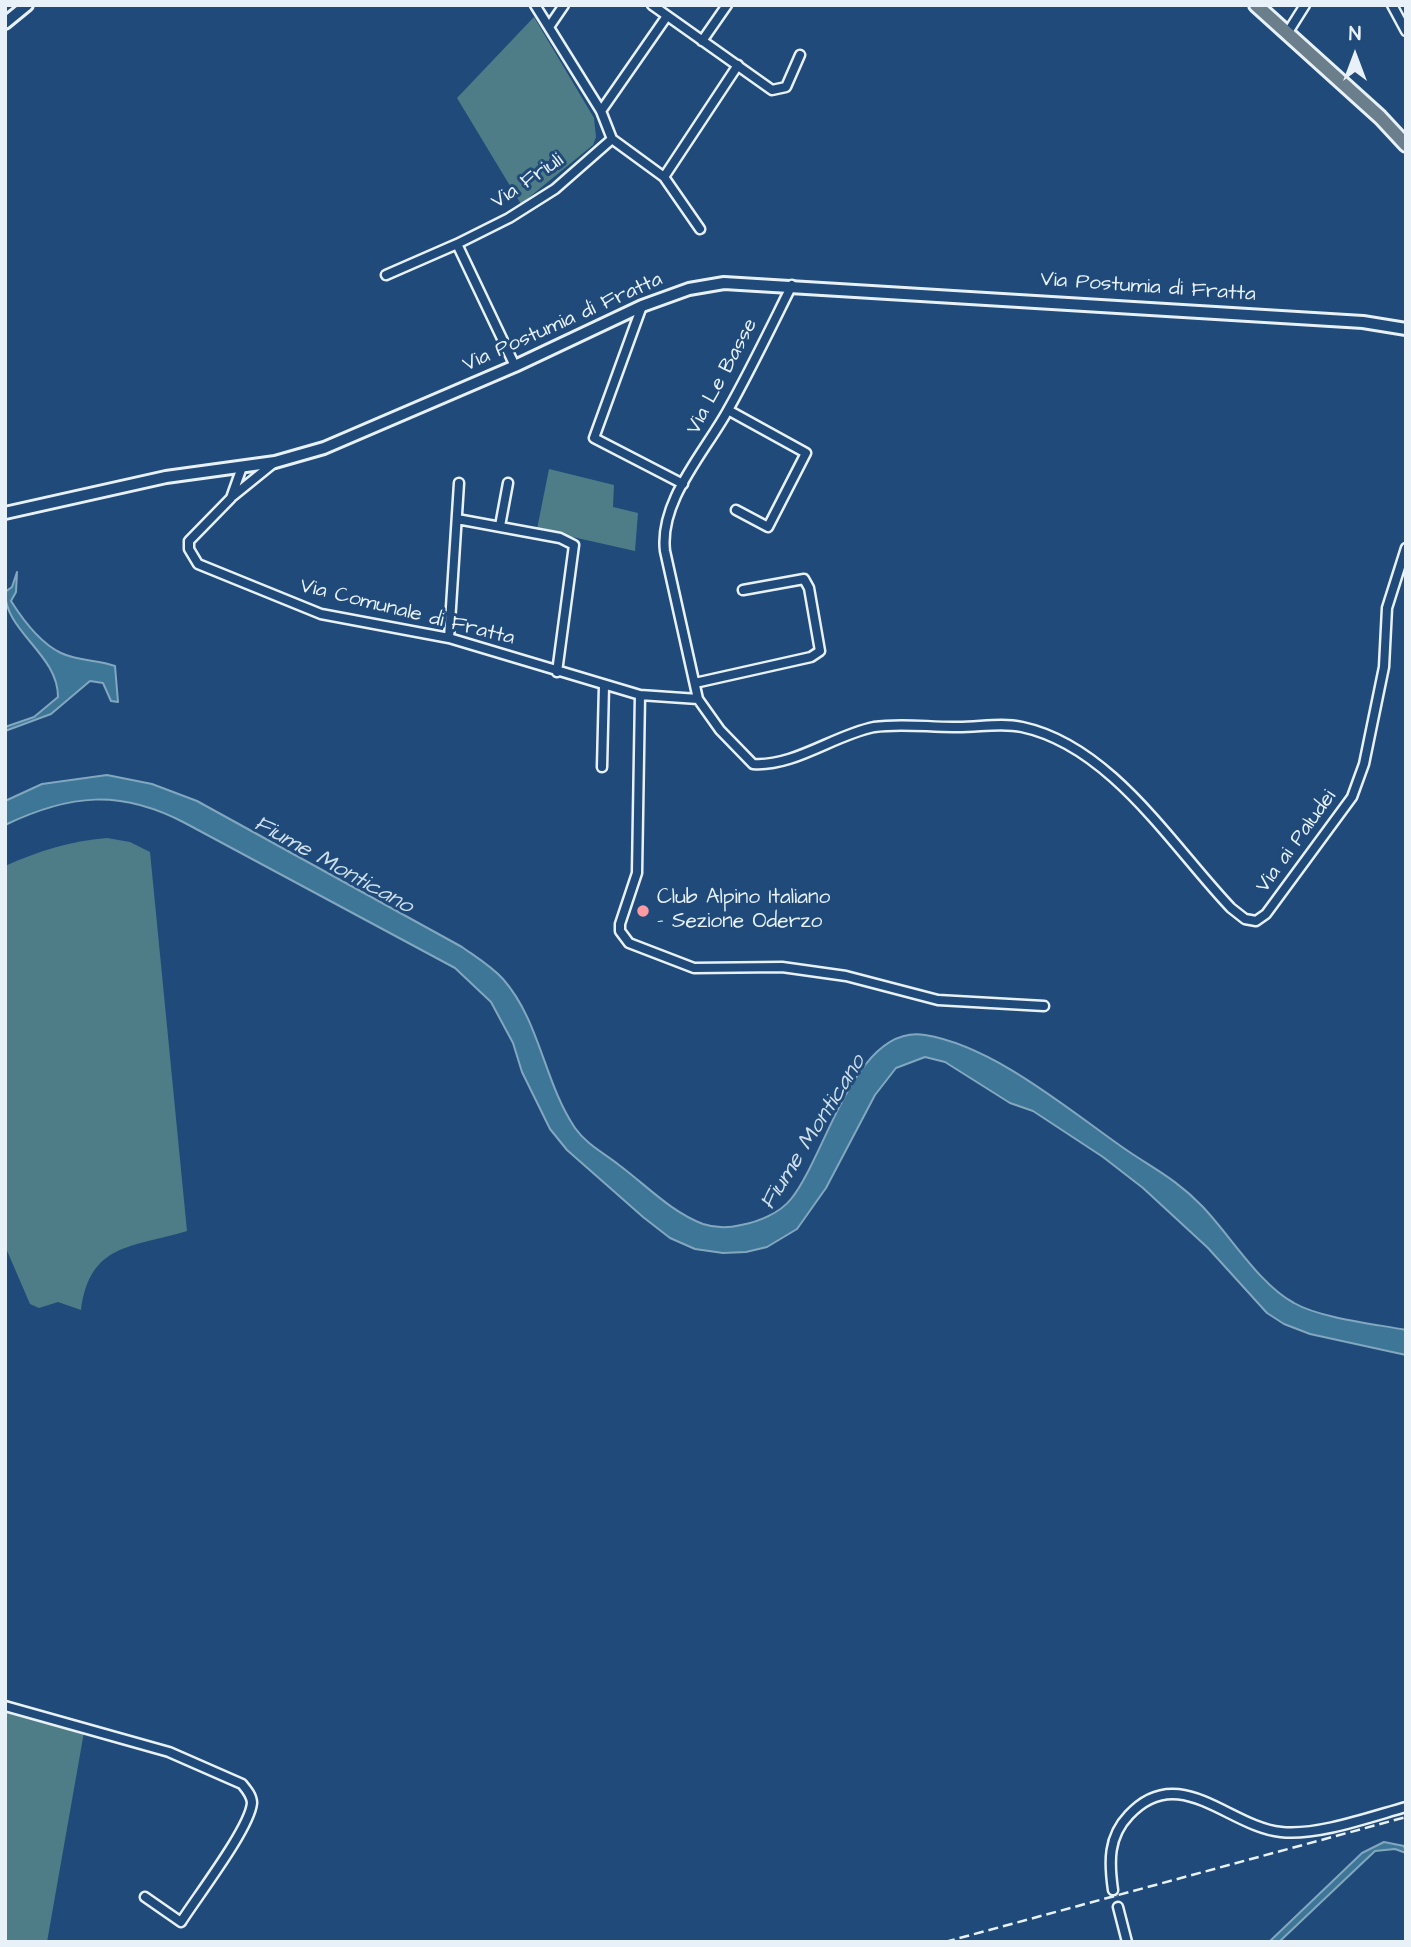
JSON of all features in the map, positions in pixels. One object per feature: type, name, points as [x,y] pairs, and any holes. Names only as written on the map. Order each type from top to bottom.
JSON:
[{"type":"main road","points":[[5,23],[27,5]]},
{"type":"main road","points":[[1255,5],[1380,117],[1406,145]]},
{"type":"main road","name":"Via Postumia di Fratta","points":[[5,513],[166,477],[275,462],[324,448],[515,366],[642,306],[689,289],[724,283],[792,285],[1363,322],[1406,329]]},
{"type":"main road","name":"Via Postumia di Fratta","points":[[1363,322],[1406,319]]},
{"type":"street","points":[[535,5],[601,111],[612,139],[664,177],[701,229]]},
{"type":"street","points":[[549,27],[564,5]]},
{"type":"street","points":[[652,5],[772,90],[786,87],[800,55]]},
{"type":"street","points":[[702,41],[727,5]]},
{"type":"street","points":[[1287,32],[1306,5]]},
{"type":"street","points":[[1392,5],[1406,31]]},
{"type":"street","points":[[601,111],[667,16]]},
{"type":"street","points":[[664,177],[738,65]]},
{"type":"street","name":"Via Friuli","points":[[386,275],[509,218],[555,189],[612,139]]},
{"type":"street","points":[[457,244],[515,366]]},
{"type":"street","name":"Via Le Basse","points":[[792,285],[728,410],[683,484],[664,531],[664,542],[698,699],[720,730],[753,764],[776,762],[872,728],[928,727]]},
{"type":"street","points":[[642,306],[594,438],[683,484]]},
{"type":"street","points":[[728,410],[806,453],[768,527],[736,510]]},
{"type":"street","points":[[230,498],[275,462]]},
{"type":"street","name":"Via Comunale di Fratta","points":[[242,467],[230,498],[189,541],[189,549],[198,565],[321,614],[449,638],[640,695]]},
{"type":"street","points":[[449,638],[459,483]]},
{"type":"street","points":[[500,526],[508,483]]},
{"type":"street","points":[[457,519],[560,538],[574,545],[557,672]]},
{"type":"street","name":"Via ai Paludei","points":[[928,727],[1021,726],[1073,746],[1149,815],[1231,908],[1245,919],[1256,921],[1266,914],[1352,797],[1364,764],[1384,667],[1387,608],[1406,548]]},
{"type":"street","points":[[695,683],[816,655],[820,651],[809,588],[804,579],[743,590]]},
{"type":"street","points":[[601,767],[604,686]]},
{"type":"street","points":[[698,699],[640,695],[637,873],[620,924],[620,931],[629,943],[694,968],[782,967],[846,976],[938,1000],[1044,1006]]},
{"type":"street","points":[[5,1706],[169,1752],[242,1784],[250,1794],[252,1802],[239,1832],[181,1922],[145,1897]]},
{"type":"street","points":[[1114,1890],[1110,1851],[1115,1835],[1135,1808],[1158,1797],[1189,1796],[1209,1802],[1264,1829],[1282,1832],[1306,1831],[1406,1807]]},
{"type":"street","points":[[1118,1907],[1127,1942]]},
{"type":"green space","points":[[534,17],[594,118],[596,137],[593,145],[521,204],[457,98]]},
{"type":"green space","points":[[549,469],[614,485],[613,507],[638,513],[635,551],[537,529]]},
{"type":"green space","points":[[107,838],[130,842],[150,852],[187,1231],[131,1246],[104,1260],[93,1272],[81,1310],[58,1302],[39,1308],[30,1304],[5,1246],[5,866],[55,848]]},
{"type":"green space","points":[[5,1711],[84,1732],[47,1942],[5,1942]]},
{"type":"water","points":[[17,572],[16,592],[11,601],[27,623],[39,637],[61,653],[115,666],[118,702],[111,701],[103,683],[90,681],[51,714],[5,731],[5,727],[34,717],[58,697],[50,668],[13,619],[7,606],[5,592],[12,587]]},
{"type":"water","points":[[107,775],[152,784],[197,801],[462,947],[488,966],[503,979],[526,1014],[556,1091],[575,1128],[590,1144],[659,1198],[691,1219],[712,1226],[732,1227],[748,1224],[781,1209],[804,1179],[845,1096],[861,1070],[879,1050],[901,1037],[925,1035],[951,1041],[1004,1066],[1174,1181],[1202,1206],[1269,1284],[1294,1303],[1333,1317],[1406,1330],[1406,1355],[1310,1334],[1284,1324],[1267,1313],[1208,1248],[1143,1188],[1103,1157],[1033,1111],[1010,1103],[945,1062],[925,1057],[896,1068],[875,1095],[826,1188],[797,1229],[767,1247],[746,1252],[723,1253],[695,1249],[670,1238],[567,1150],[550,1129],[522,1072],[513,1043],[491,1002],[455,968],[185,823],[139,805],[95,800],[73,802],[51,807],[5,825],[5,801],[42,784]]},
{"type":"water","points":[[1384,1842],[1404,1846],[1406,1853],[1395,1849],[1375,1851],[1279,1942],[1269,1942],[1362,1853]]},
{"type":"tunnel","points":[[1113,1890],[1118,1907]]},
{"type":"railway","points":[[945,1942],[1406,1817]]},
{"type":"place","name":"Club Alpino Italiano - Sezione Oderzo","points":[[643,911]]},
{"type":"water label","name":"Fiume Monticano","points":[[333,866]]},
{"type":"water label","name":"Fiume Monticano","points":[[814,1133]]}]
